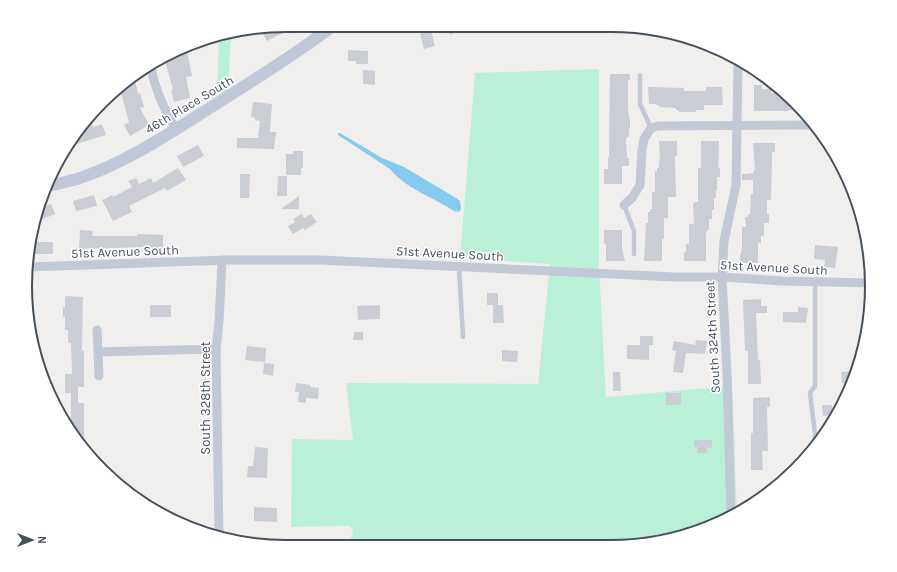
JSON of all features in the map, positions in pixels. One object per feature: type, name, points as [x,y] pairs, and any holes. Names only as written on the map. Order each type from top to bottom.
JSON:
[{"type":"street","name":"46th Place South","points":[[53,185],[77,179],[110,165],[151,144],[266,73],[325,32]]},
{"type":"street","name":"South 324th Street","points":[[731,510],[727,372],[722,277],[724,241],[736,185],[738,66]]},
{"type":"street","points":[[152,71],[159,98],[176,129]]},
{"type":"street","points":[[624,205],[632,198],[640,185],[644,139],[651,128],[658,126],[808,125]]},
{"type":"street","name":"51st Avenue South","points":[[33,268],[222,260],[321,260],[674,277],[722,277],[782,281],[865,283]]},
{"type":"street","name":"South 328th Street","points":[[219,531],[216,349],[222,260]]},
{"type":"street","points":[[98,330],[99,376]]},
{"type":"street","points":[[98,352],[216,349]]},
{"type":"lane","points":[[640,75],[640,104],[651,128]]},
{"type":"lane","points":[[624,205],[634,231],[634,254]]},
{"type":"lane","points":[[459,266],[463,338]]},
{"type":"lane","points":[[815,282],[815,386],[810,393],[815,438]]},
{"type":"green space","points":[[231,38],[228,91],[217,94],[219,41]]},
{"type":"green space","points":[[599,69],[599,268],[606,397],[732,386],[737,507],[693,527],[644,538],[611,540],[348,540],[352,535],[353,529],[348,526],[291,527],[292,439],[353,440],[346,383],[538,384],[550,264],[460,258],[475,73]]},
{"type":"water","points":[[338,133],[382,158],[404,167],[456,198],[460,201],[461,209],[459,212],[454,211],[404,182],[390,169],[338,135]]},
{"type":"building","points":[[284,32],[267,41],[263,33]]},
{"type":"building","points":[[420,32],[431,32],[435,46],[424,49]]},
{"type":"building","points":[[449,32],[458,32],[450,35]]},
{"type":"building","points":[[348,50],[368,51],[368,64],[356,64],[356,61],[348,61]]},
{"type":"building","points":[[187,52],[192,76],[186,77],[190,98],[174,102],[171,90],[173,90],[166,63]]},
{"type":"building","points":[[363,70],[375,71],[375,85],[363,84]]},
{"type":"building","points":[[610,74],[630,74],[630,80],[628,80],[628,107],[630,128],[629,137],[627,137],[626,140],[629,166],[622,166],[622,184],[604,184],[604,169],[608,169],[609,157]]},
{"type":"building","points":[[135,81],[138,94],[140,93],[144,107],[140,108],[149,125],[130,136],[124,125],[129,122],[121,93]]},
{"type":"building","points":[[754,85],[762,85],[762,89],[771,89],[771,93],[776,93],[794,110],[788,111],[754,111]]},
{"type":"building","points":[[648,87],[684,88],[684,91],[706,91],[706,87],[722,87],[723,105],[704,105],[704,110],[696,110],[696,112],[679,112],[676,108],[659,107],[659,105],[656,104],[649,104]]},
{"type":"building","points":[[253,102],[272,104],[270,132],[276,132],[274,149],[237,148],[237,138],[258,138],[260,121],[251,117]]},
{"type":"building","points":[[92,124],[93,127],[102,124],[106,135],[77,144],[84,131]]},
{"type":"building","points":[[659,141],[677,141],[677,156],[675,156],[676,197],[668,197],[668,218],[664,218],[664,239],[662,239],[662,261],[644,261],[646,223],[648,223],[648,212],[652,209],[652,192],[655,192],[655,171],[659,168],[660,161]]},
{"type":"building","points":[[701,141],[719,141],[718,168],[720,168],[720,177],[717,177],[714,210],[712,210],[712,219],[709,219],[709,230],[707,230],[706,233],[706,261],[684,261],[686,244],[689,244],[689,224],[694,224],[693,204],[694,202],[698,202],[698,168],[701,168]]},
{"type":"building","points":[[753,143],[775,143],[775,152],[772,152],[771,200],[767,200],[767,214],[769,214],[769,223],[764,223],[764,236],[761,236],[761,243],[758,243],[758,263],[740,263],[742,227],[746,227],[745,217],[748,217],[748,214],[750,214],[751,194],[753,194],[753,180],[742,180],[742,174],[754,173]]},
{"type":"building","points":[[198,145],[204,156],[183,167],[177,156]]},
{"type":"building","points":[[293,151],[303,151],[303,168],[301,168],[301,175],[286,175],[286,154],[293,154]]},
{"type":"building","points":[[178,168],[186,180],[167,191],[165,188],[129,206],[132,212],[113,221],[102,200],[112,195],[113,197],[132,187],[128,181],[136,178],[139,184],[151,178],[153,183]]},
{"type":"building","points":[[240,174],[250,174],[249,198],[240,198]]},
{"type":"building","points":[[278,176],[287,176],[287,196],[277,196]]},
{"type":"building","points":[[94,195],[97,206],[76,211],[73,201]]},
{"type":"building","points":[[299,196],[299,209],[281,209]]},
{"type":"building","points":[[51,204],[55,214],[41,220],[44,207]]},
{"type":"building","points":[[302,214],[304,218],[311,214],[317,222],[305,230],[303,228],[293,234],[288,226],[295,222],[293,219]]},
{"type":"building","points":[[80,230],[93,231],[92,236],[137,236],[137,234],[163,235],[163,248],[146,247],[79,249]]},
{"type":"building","points":[[604,230],[622,230],[622,247],[625,261],[606,261]]},
{"type":"building","points":[[36,242],[53,242],[53,254],[34,254]]},
{"type":"building","points":[[815,245],[838,247],[835,268],[824,267],[825,260],[814,259]]},
{"type":"building","points":[[487,293],[498,293],[498,305],[503,305],[504,323],[493,323],[493,305],[487,305]]},
{"type":"building","points":[[65,296],[83,297],[82,351],[84,351],[84,387],[78,387],[78,403],[84,403],[84,441],[71,421],[71,393],[65,393],[65,374],[72,374],[71,343],[68,343],[68,330],[65,330],[65,317],[63,317],[63,307],[65,307]]},
{"type":"building","points":[[761,299],[761,306],[767,306],[767,313],[756,313],[758,360],[760,360],[761,384],[748,384],[748,351],[745,351],[743,300]]},
{"type":"building","points":[[150,305],[171,305],[171,317],[150,317]]},
{"type":"building","points":[[380,305],[380,319],[358,320],[357,306]]},
{"type":"building","points":[[798,307],[808,308],[806,323],[783,322],[783,312],[798,312]]},
{"type":"building","points":[[354,332],[363,332],[363,340],[353,340]]},
{"type":"building","points":[[640,336],[653,336],[653,345],[649,345],[649,360],[627,359],[627,345],[640,345]]},
{"type":"building","points":[[696,340],[707,341],[705,354],[686,353],[683,373],[673,372],[676,351],[672,350],[674,341],[695,345]]},
{"type":"building","points":[[247,346],[266,348],[265,362],[245,360]]},
{"type":"building","points":[[502,350],[518,351],[517,362],[502,361]]},
{"type":"building","points":[[264,363],[274,364],[273,376],[263,374]]},
{"type":"building","points":[[851,371],[846,383],[842,383],[841,372]]},
{"type":"building","points":[[613,372],[620,372],[621,391],[613,391]]},
{"type":"building","points":[[296,383],[311,385],[310,387],[319,388],[318,399],[306,398],[306,403],[298,402],[299,392],[295,392]]},
{"type":"building","points":[[666,393],[681,393],[681,405],[666,405]]},
{"type":"building","points":[[770,397],[770,407],[767,407],[768,451],[762,451],[763,470],[751,470],[753,398]]},
{"type":"building","points":[[822,405],[832,405],[832,411],[830,415],[823,416]]},
{"type":"building","points":[[694,440],[712,440],[712,448],[707,447],[707,453],[697,453],[698,447],[694,447]]},
{"type":"building","points":[[255,447],[268,448],[267,478],[247,477],[248,466],[253,466]]},
{"type":"building","points":[[254,507],[277,508],[277,522],[254,521]]}]
